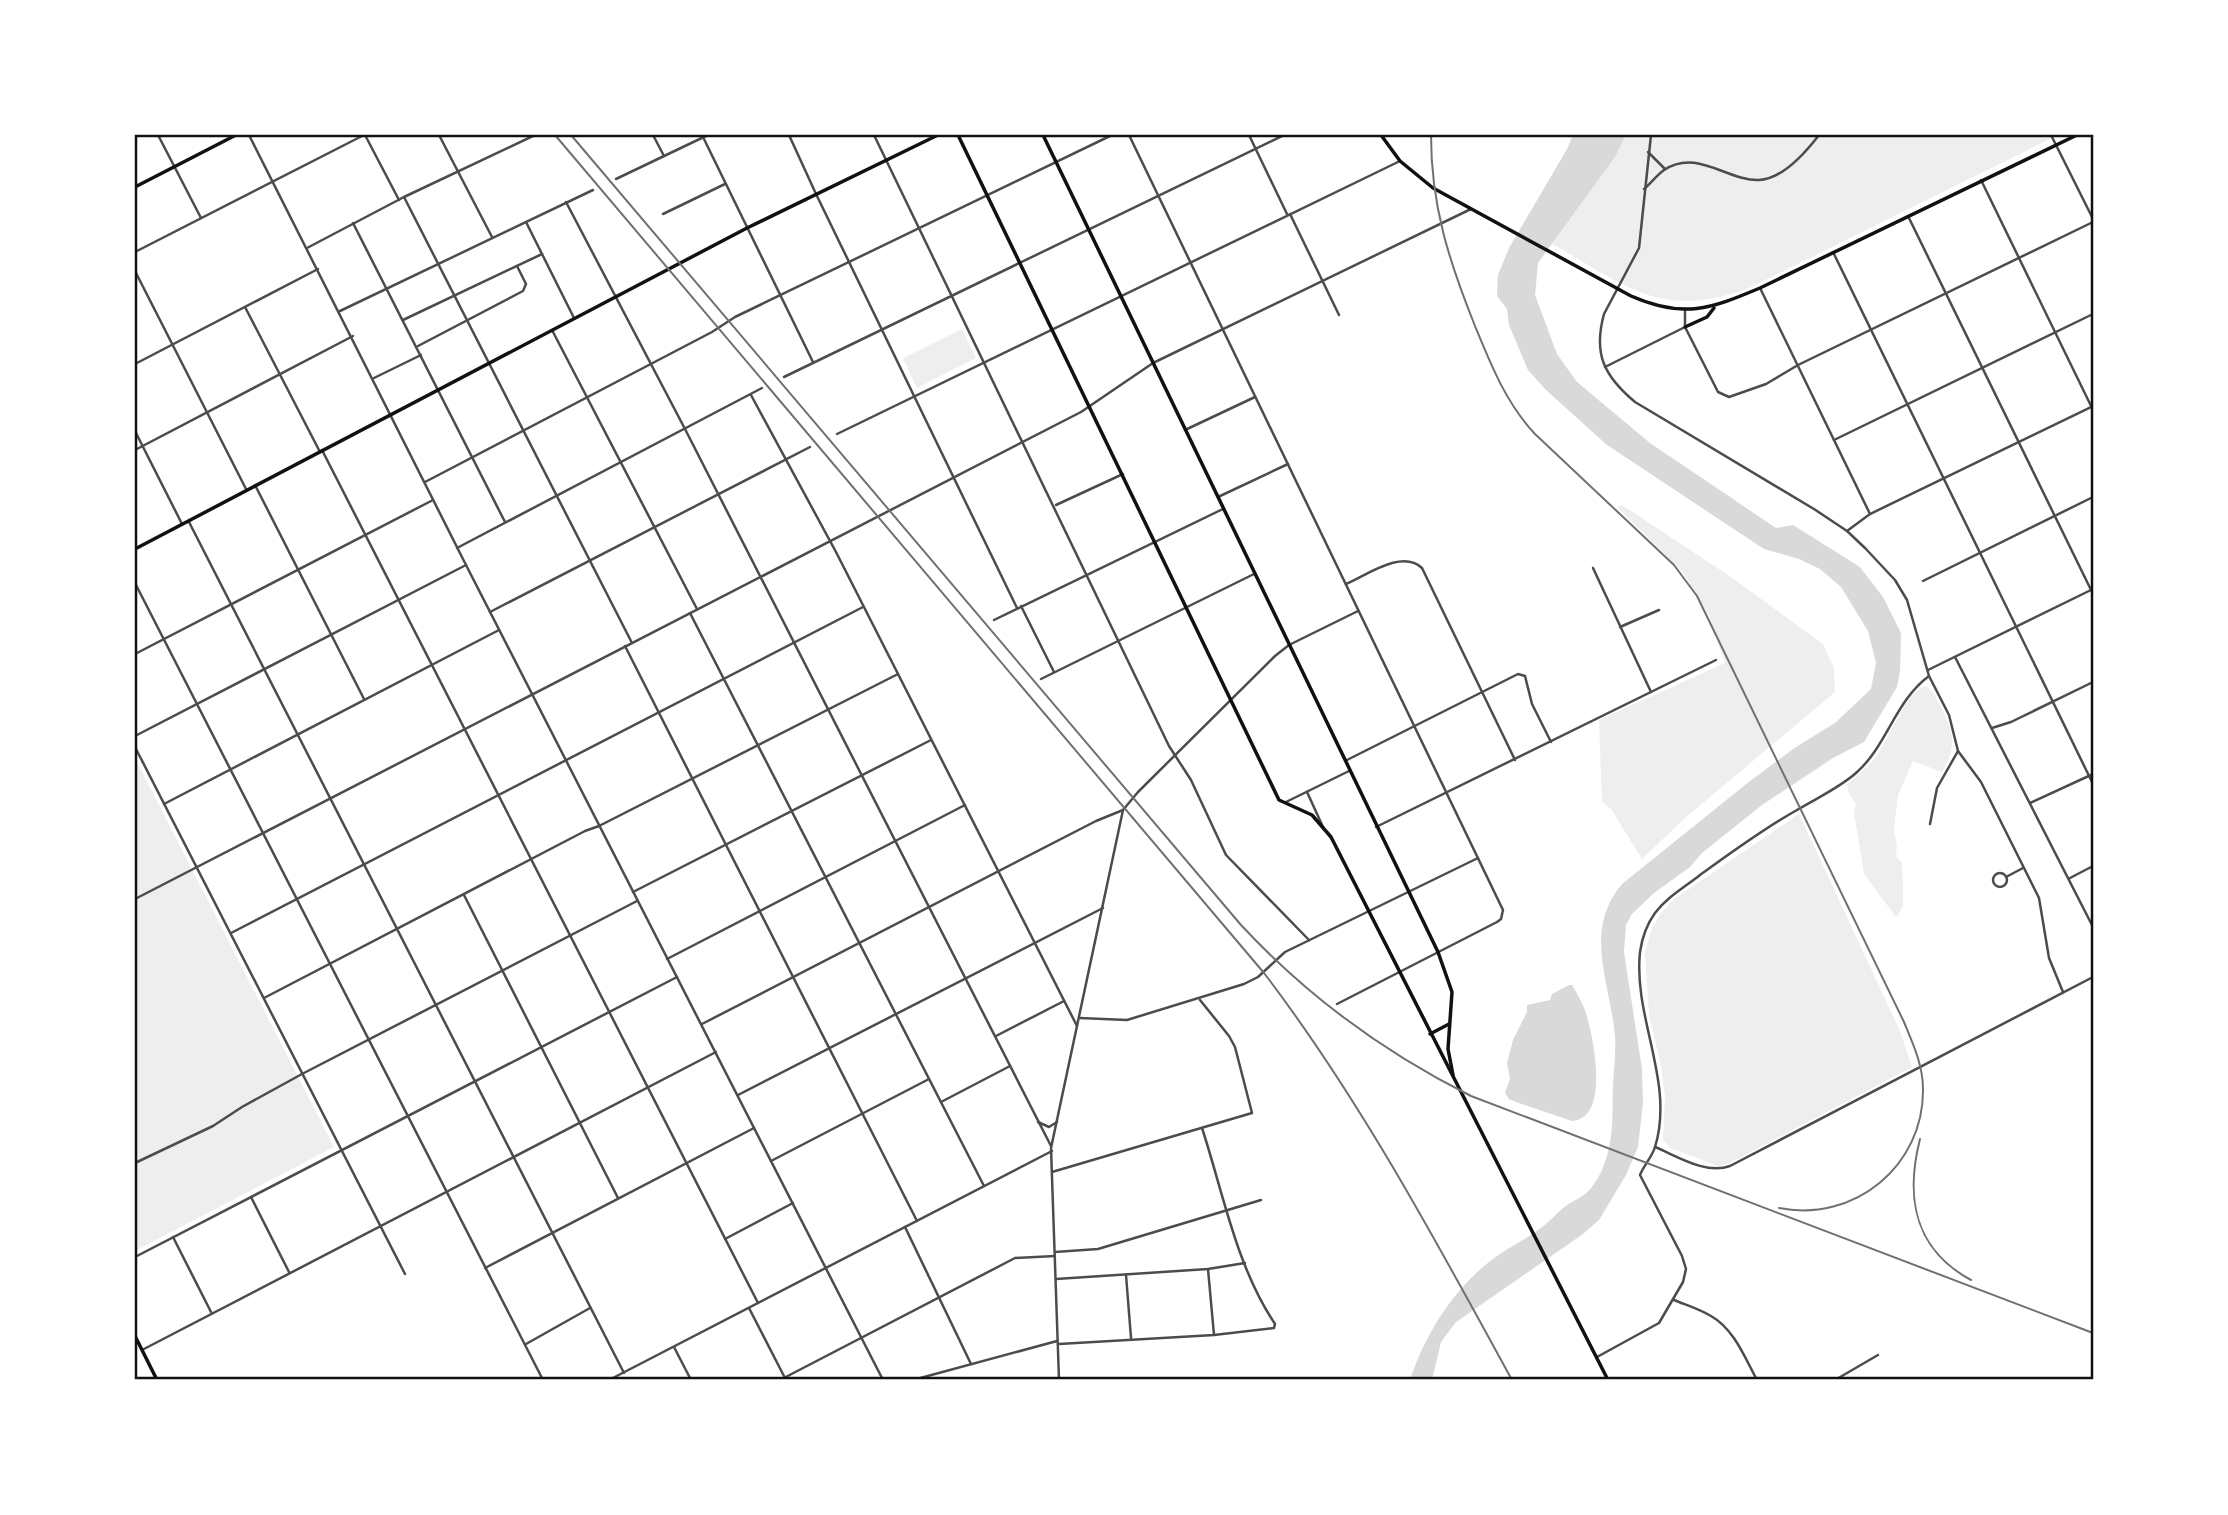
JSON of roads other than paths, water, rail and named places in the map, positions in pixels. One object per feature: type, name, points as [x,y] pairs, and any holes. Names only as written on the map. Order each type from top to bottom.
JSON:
[{"type":"main road","points":[[135,187],[236,135]]},
{"type":"main road","points":[[135,550],[747,228],[938,135]]},
{"type":"main road","points":[[958,135],[1279,800],[1312,815],[1324,829],[1608,1380]]},
{"type":"main road","points":[[1043,135],[1438,952],[1451,986],[1448,1049],[1454,1081]]},
{"type":"main road","points":[[1381,135],[1400,161],[1433,188],[1617,288],[1651,304],[1685,309],[1715,307],[1760,288],[2077,135]]},
{"type":"main road","points":[[1685,327],[1707,317],[1715,307]]},
{"type":"main road","points":[[1430,1034],[1449,1024]]},
{"type":"main road","points":[[135,1336],[157,1380]]},
{"type":"street","points":[[159,135],[201,218]]},
{"type":"street","points":[[249,135],[883,1380]]},
{"type":"street","points":[[135,252],[364,135],[398,200]]},
{"type":"street","points":[[439,135],[492,238]]},
{"type":"street","points":[[307,248],[404,197],[536,135]]},
{"type":"street","points":[[653,135],[664,156]]},
{"type":"street","points":[[617,179],[708,135]]},
{"type":"street","points":[[789,135],[953,476],[1054,672]]},
{"type":"street","points":[[874,135],[1174,755],[1182,762],[1226,855],[1309,940]]},
{"type":"street","points":[[424,483],[712,332],[735,317],[1112,135]]},
{"type":"street","points":[[1129,135],[1503,914],[1497,922],[1337,1004]]},
{"type":"street","points":[[1250,135],[1339,315]]},
{"type":"street","points":[[784,377],[1284,135]]},
{"type":"street","points":[[1651,135],[1637,255],[1604,314],[1599,336],[1599,349],[1605,367],[1618,386],[1635,401],[1847,531],[1876,559],[1903,593],[1913,615],[1929,676],[1949,715],[1958,751],[1978,778],[2042,904],[2049,958],[2064,993]]},
{"type":"street","points":[[1644,189],[1665,169],[1685,163],[1698,162],[1748,178],[1763,179],[1795,162],[1819,135]]},
{"type":"street","points":[[1685,309],[1685,327],[1718,392],[1724,396],[1733,396],[1766,384],[1798,365],[2093,220],[2051,135]]},
{"type":"street","points":[[703,137],[813,362]]},
{"type":"street","points":[[1648,152],[1665,169]]},
{"type":"street","points":[[837,433],[1400,161]]},
{"type":"street","points":[[1847,531],[1870,514],[2093,407],[1981,180]]},
{"type":"street","points":[[663,214],[725,184]]},
{"type":"street","points":[[340,311],[593,190]]},
{"type":"street","points":[[404,197],[632,643]]},
{"type":"street","points":[[566,202],[685,429],[1051,1149]]},
{"type":"street","points":[[135,899],[1090,406],[1153,363],[1472,209]]},
{"type":"street","points":[[1908,216],[2093,591],[1928,670]]},
{"type":"street","points":[[526,222],[574,318]]},
{"type":"street","points":[[353,223],[505,522]]},
{"type":"street","points":[[1833,252],[2091,775],[2093,784]]},
{"type":"street","points":[[403,320],[542,254]]},
{"type":"street","points":[[417,347],[525,289],[526,284],[517,266]]},
{"type":"street","points":[[135,364],[318,269]]},
{"type":"street","points":[[135,272],[246,490]]},
{"type":"street","points":[[1760,288],[1870,514]]},
{"type":"street","points":[[245,307],[365,535],[758,1303]]},
{"type":"street","points":[[1834,440],[2093,313]]},
{"type":"street","points":[[1605,367],[1685,327]]},
{"type":"street","points":[[552,331],[697,610]]},
{"type":"street","points":[[135,450],[353,336]]},
{"type":"street","points":[[374,378],[421,355]]},
{"type":"street","points":[[457,548],[762,388]]},
{"type":"street","points":[[751,395],[898,674],[1078,1027]]},
{"type":"street","points":[[1185,430],[1256,396]]},
{"type":"street","points":[[135,431],[183,524]]},
{"type":"street","points":[[491,612],[810,447]]},
{"type":"street","points":[[1218,497],[1289,464]]},
{"type":"street","points":[[1055,506],[1123,474]]},
{"type":"street","points":[[255,485],[365,699]]},
{"type":"street","points":[[1923,581],[2093,497]]},
{"type":"street","points":[[135,654],[433,500]]},
{"type":"street","points":[[994,620],[1223,509]]},
{"type":"street","points":[[189,521],[624,1373]]},
{"type":"street","points":[[1346,584],[1402,560],[1416,562],[1424,571],[1515,760]]},
{"type":"street","points":[[135,736],[466,565]]},
{"type":"street","points":[[1593,568],[1652,693]]},
{"type":"street","points":[[1041,678],[1254,574]]},
{"type":"street","points":[[135,583],[543,1380]]},
{"type":"street","points":[[231,933],[863,607]]},
{"type":"street","points":[[1620,627],[1659,610]]},
{"type":"street","points":[[702,1024],[1123,810],[1174,755],[1289,645],[1358,611]]},
{"type":"street","points":[[690,613],[984,1186]]},
{"type":"street","points":[[164,804],[499,630]]},
{"type":"street","points":[[625,646],[917,1221]]},
{"type":"street","points":[[1955,657],[2093,927]]},
{"type":"street","points":[[1376,827],[1716,660]]},
{"type":"street","points":[[264,998],[898,674]]},
{"type":"street","points":[[1344,761],[1522,674],[1532,704],[1550,742]]},
{"type":"street","points":[[1597,1357],[1659,1323],[1683,1282],[1685,1263],[1640,1175],[1655,1147],[1660,1095],[1642,1007],[1639,972],[1643,939],[1649,922],[1668,899],[1738,847],[1853,776],[1874,754],[1905,700],[1929,676]]},
{"type":"street","points":[[1992,728],[2011,722],[2093,682]]},
{"type":"street","points":[[634,892],[931,740]]},
{"type":"street","points":[[135,747],[405,1274]]},
{"type":"street","points":[[1930,824],[1937,788],[1958,751]]},
{"type":"street","points":[[1284,803],[1349,771]]},
{"type":"street","points":[[2031,803],[2091,775]]},
{"type":"street","points":[[1307,792],[1324,829]]},
{"type":"street","points":[[667,959],[965,805]]},
{"type":"street","points":[[1059,1380],[1051,1149],[1123,810]]},
{"type":"street","points":[[1080,1018],[1127,1020],[1254,980],[1285,953],[1478,858]]},
{"type":"street","points":[[2070,878],[2093,866]]},
{"type":"street","points":[[2006,877],[2023,868]]},
{"type":"street","points":[[2002,873],[2006,877],[2004,886],[1998,887],[1994,884],[1993,878],[1996,874],[2002,873]]},
{"type":"street","points":[[464,895],[618,1198]]},
{"type":"street","points":[[135,1163],[213,1126],[302,1074],[638,901]]},
{"type":"street","points":[[738,1096],[1103,908]]},
{"type":"street","points":[[135,1257],[677,977]]},
{"type":"street","points":[[1655,1147],[1707,1168],[1730,1166],[2093,977]]},
{"type":"street","points":[[1052,1171],[1252,1113],[1235,1047],[1199,999]]},
{"type":"street","points":[[995,1037],[1064,1001]]},
{"type":"street","points":[[142,1350],[716,1052]]},
{"type":"street","points":[[941,1102],[1010,1066]]},
{"type":"street","points":[[771,1161],[929,1079]]},
{"type":"street","points":[[1038,1122],[1049,1127],[1057,1122]]},
{"type":"street","points":[[485,1268],[754,1128]]},
{"type":"street","points":[[913,1380],[1057,1343],[1214,1335],[1274,1328],[1275,1324],[1259,1297],[1245,1263],[1202,1128]]},
{"type":"street","points":[[609,1380],[1051,1149]]},
{"type":"street","points":[[251,1197],[289,1273]]},
{"type":"street","points":[[780,1380],[1015,1258],[1098,1250],[1261,1200]]},
{"type":"street","points":[[725,1239],[793,1203]]},
{"type":"street","points":[[905,1227],[971,1364]]},
{"type":"street","points":[[173,1237],[211,1314]]},
{"type":"street","points":[[1055,1279],[1208,1269],[1245,1263]]},
{"type":"street","points":[[1208,1269],[1214,1335]]},
{"type":"street","points":[[1126,1275],[1131,1339]]},
{"type":"street","points":[[1674,1300],[1712,1316],[1723,1325],[1757,1380]]},
{"type":"street","points":[[524,1345],[590,1308]]},
{"type":"street","points":[[749,1308],[785,1379]]},
{"type":"street","points":[[674,1347],[691,1380]]},
{"type":"street","points":[[1835,1380],[1878,1355]]},
{"type":"railway","points":[[555,135],[1264,973],[1365,1120],[1512,1380]]},
{"type":"railway","points":[[571,135],[1241,925],[1320,999],[1377,1042],[1471,1096],[2093,1333]]},
{"type":"railway","points":[[1431,135],[1434,186],[1443,233],[1457,279],[1500,383],[1535,434],[1674,565],[1697,596],[1904,1022],[1917,1055],[1923,1080],[1920,1117],[1911,1142],[1898,1164],[1880,1183],[1858,1197],[1833,1207],[1807,1210],[1779,1208]]},
{"type":"railway","points":[[1920,1139],[1914,1182],[1918,1220],[1937,1253],[1971,1280]]}]
